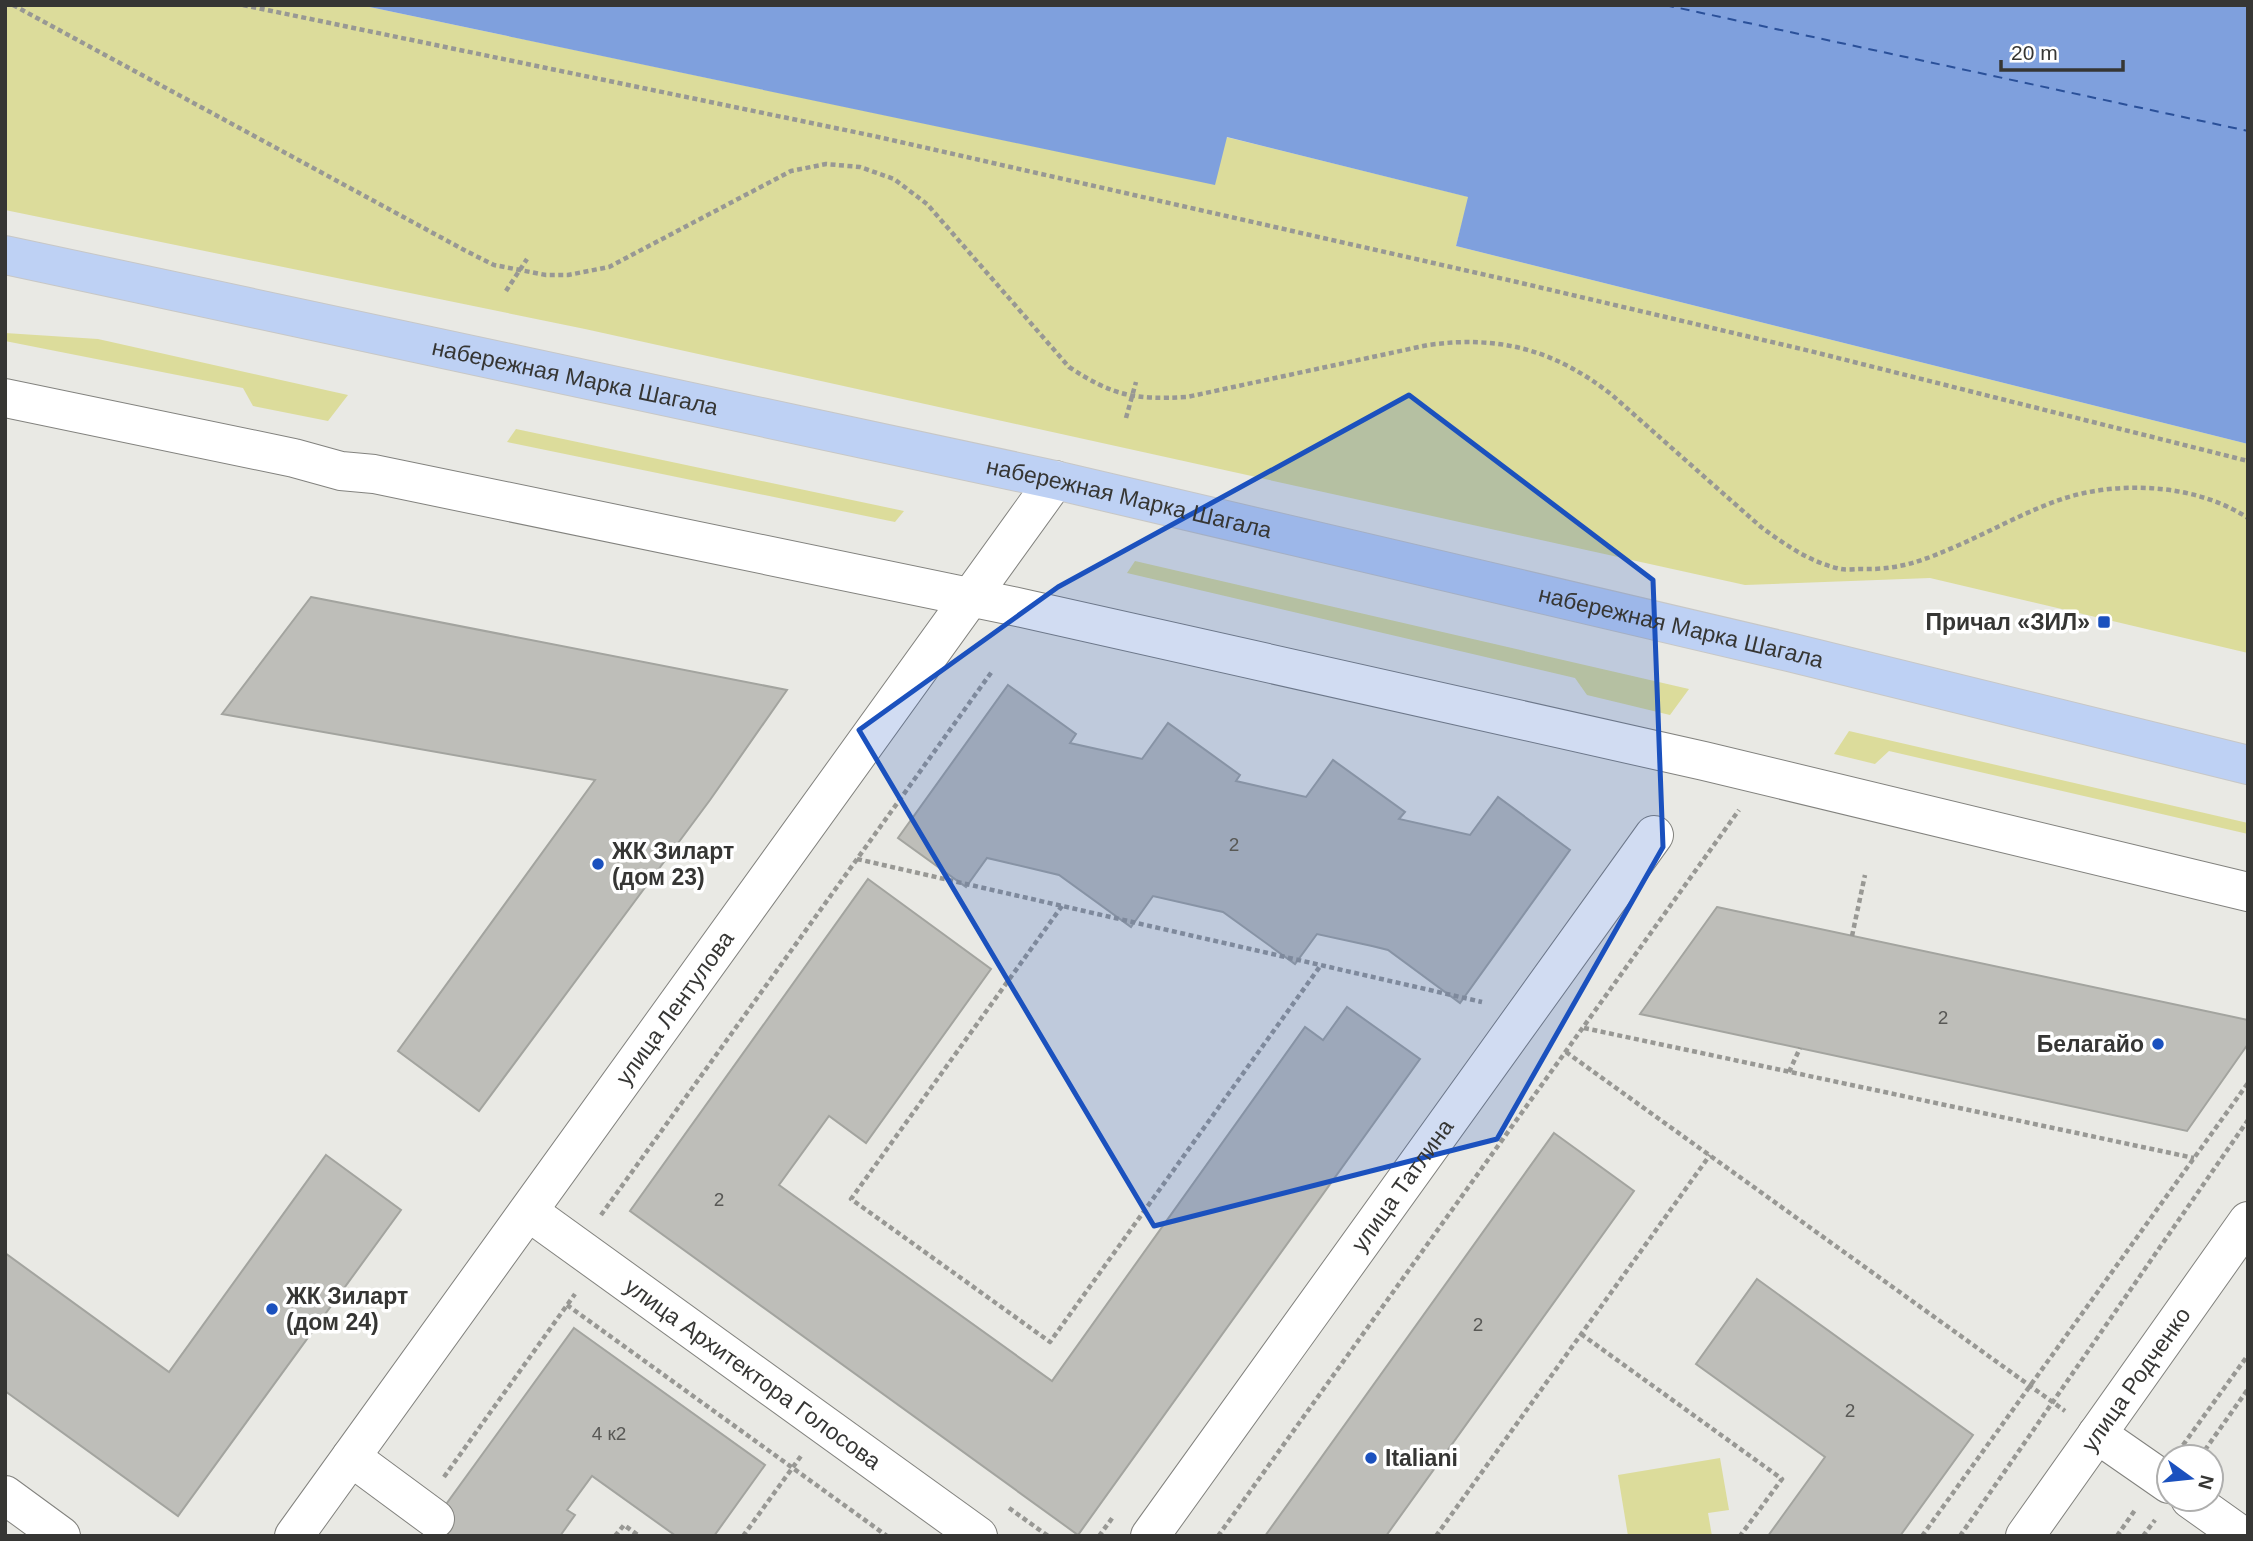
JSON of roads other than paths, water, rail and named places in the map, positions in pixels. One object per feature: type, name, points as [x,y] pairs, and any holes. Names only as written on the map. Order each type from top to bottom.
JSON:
[{"type":"main road","name":"набережная Марка Шагала","points":[[5,255],[1055,480],[1789,652],[2248,765]]},
{"type":"street","points":[[5,398],[294,458],[341,471],[373,474],[971,597],[1765,776],[2248,892]]},
{"type":"street","name":"улица Лентулова","points":[[294,1536],[1055,480]]},
{"type":"street","name":"улица Татлина","points":[[1150,1536],[1654,835]]},
{"type":"street","name":"улица Архитектора Голосова","points":[[529,1212],[978,1536]]},
{"type":"street","name":"улица Родченко","points":[[2025,1536],[2248,1221]]},
{"type":"street","points":[[2097,1434],[2155,1474]]},
{"type":"street","points":[[358,1447],[440,1502]]},
{"type":"street","points":[[5,1495],[61,1536]]},
{"type":"street","points":[[2210,1513],[2242,1536]]},
{"type":"water","points":[[360,5],[2248,5],[2248,444],[1456,246],[1468,197],[1227,137],[1215,185]]},
{"type":"place","name":"Причал «ЗИЛ»","points":[[2104,622]]},
{"type":"place","name":"ЖК Зиларт (дом 23)","points":[[598,864]]},
{"type":"place","name":"Белагайо","points":[[2158,1044]]},
{"type":"place","name":"ЖК Зиларт (дом 24)","points":[[272,1309]]},
{"type":"place","name":"Italiani","points":[[1371,1458]]}]
